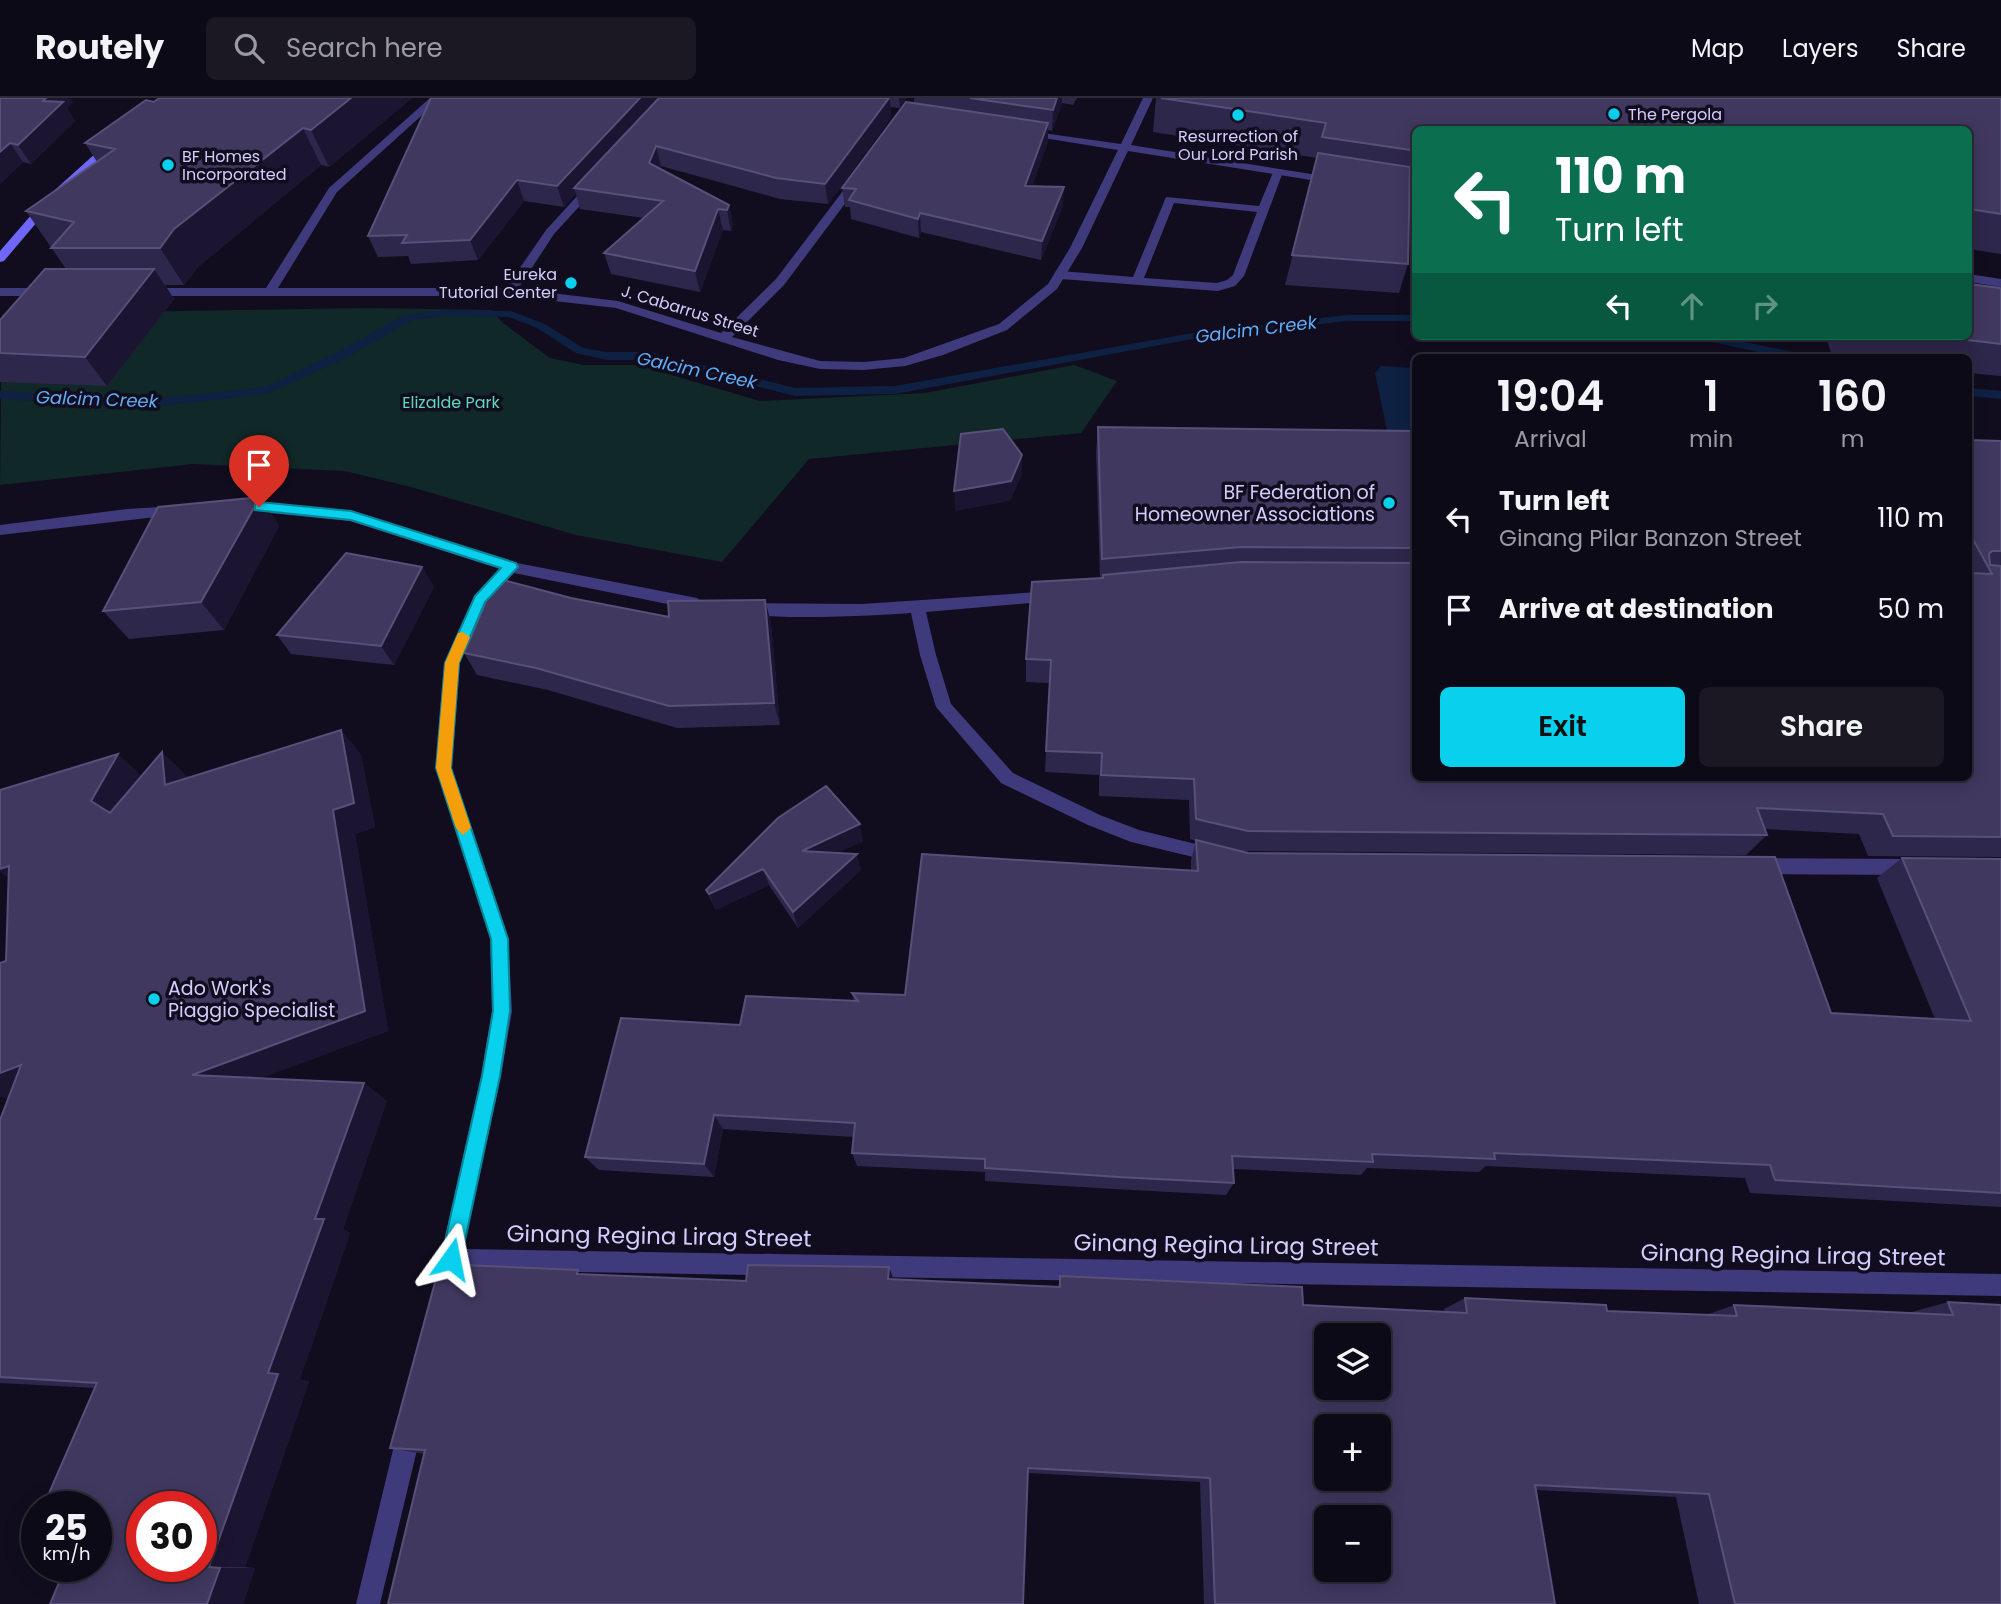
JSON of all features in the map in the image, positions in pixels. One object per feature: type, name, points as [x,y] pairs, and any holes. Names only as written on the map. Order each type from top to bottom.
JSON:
[{"type":"street","points":[[270,292],[333,190],[436,98]]},
{"type":"street","name":"J. Cabarrus Street","points":[[135,292],[510,292],[618,305],[783,357],[820,365],[864,366],[905,362],[1003,327],[1053,286],[1061,275],[1148,98]]},
{"type":"street","points":[[1015,130],[1347,183]]},
{"type":"street","points":[[0,258],[50,200],[122,137]]},
{"type":"street","points":[[724,337],[780,282],[867,166]]},
{"type":"street","points":[[1061,275],[1218,287],[1231,283],[1238,276],[1279,172]]},
{"type":"street","points":[[510,292],[550,232],[598,180]]},
{"type":"street","points":[[1138,281],[1170,199],[1265,210]]},
{"type":"street","points":[[1972,278],[2001,283]]},
{"type":"street","points":[[0,292],[68,292]]},
{"type":"street","points":[[233,508],[259,507],[351,516],[511,567],[710,606]]},
{"type":"street","points":[[0,530],[127,513],[193,510]]},
{"type":"street","points":[[444,1286],[491,1076],[502,1011],[499,939],[444,768],[452,663],[480,599],[511,567]]},
{"type":"street","points":[[735,608],[798,612],[918,608],[1070,594]]},
{"type":"street","points":[[918,608],[928,655],[944,707],[1007,778],[1094,820],[1137,837],[1228,859]]},
{"type":"street","points":[[1739,866],[1932,867]]},
{"type":"street","name":"Ginang Regina Lirag Street","points":[[451,1259],[2001,1285]]},
{"type":"street","points":[[368,1604],[416,1405]]},
{"type":"green space","name":"Elizalde Park","points":[[368,308],[491,310],[503,323],[550,358],[583,365],[637,365],[760,401],[925,393],[1074,365],[1117,381],[1081,433],[809,459],[722,562],[576,535],[411,487],[345,471],[193,464],[0,485],[2,314]]},
{"type":"water","points":[[1381,366],[1412,368],[1412,439],[1388,435],[1375,373]]},
{"type":"building","points":[[0,98],[46,98],[43,101],[63,102],[18,145],[10,143],[0,152]]},
{"type":"building","points":[[159,98],[351,98],[311,130],[303,128],[174,229],[160,248],[51,248],[74,222],[26,211],[115,149],[85,143],[146,100],[154,102]]},
{"type":"building","points":[[431,98],[640,98],[557,186],[517,180],[470,240],[402,243],[407,235],[368,236]]},
{"type":"building","points":[[659,98],[889,98],[825,184],[776,178],[656,146],[649,163],[729,205],[727,210],[718,209],[695,271],[604,253],[663,201],[574,188]]},
{"type":"building","points":[[970,98],[1057,98],[1053,110]]},
{"type":"building","points":[[1161,98],[2001,98],[2001,214],[1972,209],[1972,126],[1412,126],[1411,150],[1322,137],[1326,123]]},
{"type":"building","points":[[906,102],[1048,123],[1025,186],[1064,187],[1042,241],[920,213],[918,219],[849,200],[856,189],[842,188]]},
{"type":"building","points":[[1318,153],[1410,167],[1408,264],[1292,255]]},
{"type":"building","points":[[45,269],[154,269],[85,357],[0,353],[0,320]]},
{"type":"building","points":[[1972,284],[2001,290],[2001,344],[1968,340],[1972,340]]},
{"type":"building","points":[[1098,427],[1412,431],[1412,548],[1241,547],[1102,559]]},
{"type":"building","points":[[1003,429],[1022,455],[1011,481],[954,491],[961,434]]},
{"type":"building","points":[[1972,440],[2001,441],[2001,551],[1992,551],[1989,554],[1990,565],[2001,566],[2001,837],[1893,836],[1883,814],[1757,808],[1767,835],[1248,831],[1196,819],[1194,779],[1101,775],[1102,753],[1046,751],[1051,660],[1026,659],[1032,582],[1103,578],[1103,575],[1241,562],[1412,563],[1412,781],[1972,781],[1972,573],[1992,574],[1972,537]]},
{"type":"building","points":[[260,497],[201,602],[103,611],[158,507]]},
{"type":"building","points":[[346,553],[422,567],[381,646],[277,635]]},
{"type":"building","points":[[496,578],[571,598],[669,617],[668,601],[765,600],[774,703],[669,706],[536,668],[464,653]]},
{"type":"building","points":[[341,730],[354,803],[333,810],[365,1011],[192,1075],[364,1083],[315,1219],[324,1219],[268,1373],[278,1374],[217,1545],[217,1491],[126,1491],[126,1582],[215,1582],[207,1604],[50,1604],[59,1582],[112,1582],[112,1491],[50,1491],[97,1383],[0,1377],[0,1120],[21,1065],[0,1073],[0,963],[6,961],[9,866],[0,869],[0,790],[118,754],[91,801],[110,813],[162,752],[165,785]]},
{"type":"building","points":[[826,786],[860,824],[802,851],[857,854],[793,912],[763,869],[709,894],[706,890],[778,818]]},
{"type":"building","points":[[1196,840],[1248,853],[1775,857],[1831,1013],[1971,1021],[1902,858],[2001,859],[2001,1193],[1775,1180],[1770,1165],[1494,1153],[1495,1159],[1372,1154],[1373,1162],[1232,1156],[1234,1183],[1118,1177],[985,1168],[985,1159],[852,1153],[855,1123],[714,1115],[704,1164],[585,1157],[621,1018],[740,1025],[746,996],[858,1001],[852,993],[905,995],[922,854],[1198,871]]},
{"type":"building","points":[[440,1264],[578,1270],[577,1274],[746,1281],[748,1265],[889,1267],[888,1279],[1060,1287],[1060,1276],[1302,1287],[1303,1305],[1467,1313],[1465,1298],[1606,1305],[1607,1311],[1737,1316],[1734,1305],[1953,1315],[1948,1302],[2001,1305],[2001,1604],[1735,1604],[1709,1494],[1535,1485],[1555,1604],[1215,1604],[1210,1478],[1028,1468],[1023,1604],[388,1604],[425,1450],[390,1448]]},
{"type":"waterway","name":"Galcim Creek","points":[[0,395],[142,404],[267,390],[340,356],[409,317],[445,313],[511,314],[541,326],[580,351],[607,356],[649,356],[795,392],[895,390],[1198,335],[1347,318],[1412,318]]},
{"type":"waterway","name":"Galcim Creek","points":[[1717,340],[1785,354]]},
{"type":"waterway","name":"Galcim Creek","points":[[1972,392],[2001,395]]},
{"type":"slow traffic","points":[[463,637],[452,663],[444,768],[463,828]]},
{"type":"place","name":"The Pergola","points":[[1614,114]]},
{"type":"place","name":"Resurrection of Our Lord Parish","points":[[1238,115]]},
{"type":"place","name":"BF Homes Incorporated","points":[[168,165]]},
{"type":"place","name":"Eureka Tutorial Center","points":[[571,283]]},
{"type":"place","name":"BF Federation of Homeowner Associations","points":[[1389,503]]},
{"type":"place","name":"Ado Work's Piaggio Specialist","points":[[154,999]]},
{"type":"route","points":[[259,507],[351,516],[511,567],[480,599],[452,663],[444,768],[499,939],[502,1011],[491,1076],[451,1259]]}]
